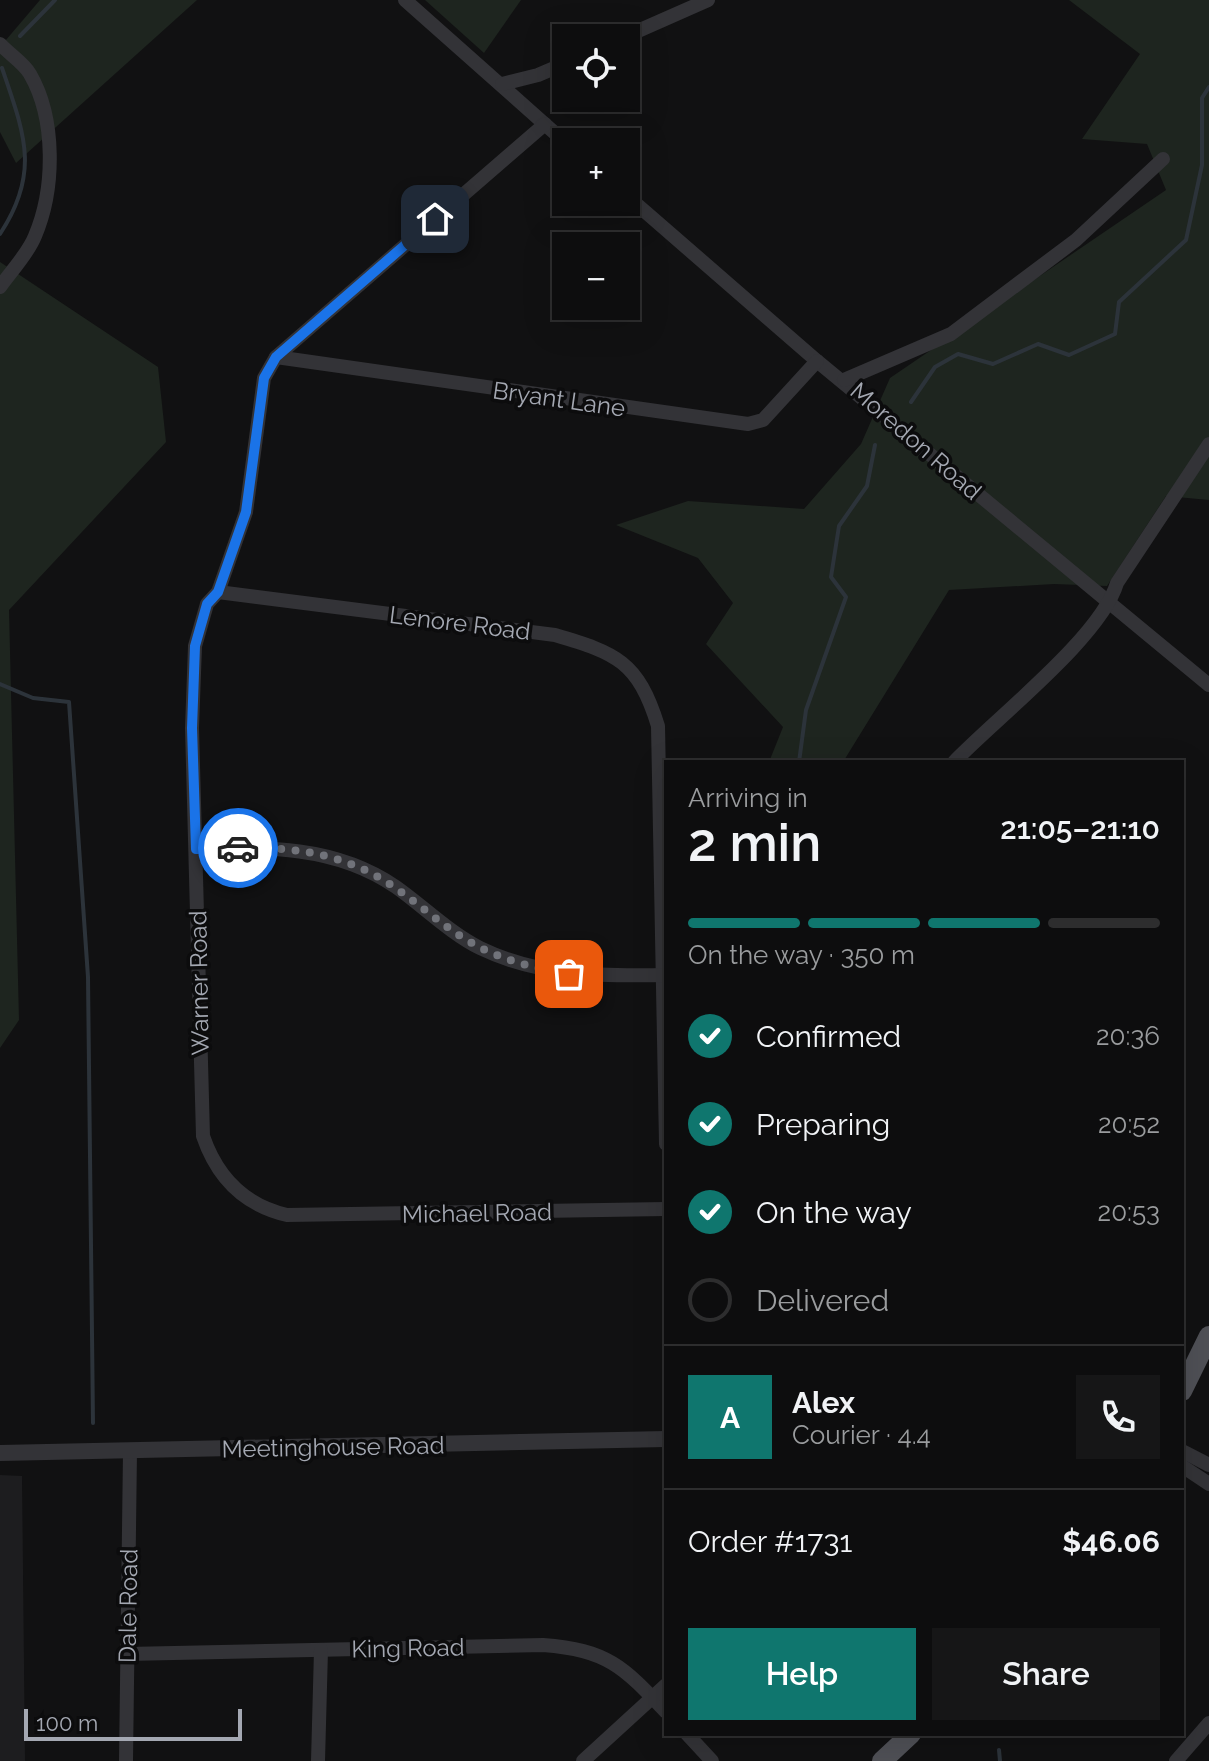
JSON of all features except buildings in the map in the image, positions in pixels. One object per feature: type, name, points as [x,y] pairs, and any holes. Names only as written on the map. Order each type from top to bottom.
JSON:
[{"type":"main road","points":[[1184,1387],[1209,1336]]},
{"type":"main road","points":[[882,1761],[909,1736]]},
{"type":"street","points":[[405,0],[552,130]]},
{"type":"street","points":[[640,30],[708,0]]},
{"type":"street","points":[[0,44],[30,73],[47,121],[49,154],[46,193],[35,238],[0,287]]},
{"type":"street","points":[[502,84],[552,69]]},
{"type":"street","name":"Warner Road","points":[[287,1215],[250,1202],[212,1163],[203,1136],[192,728],[195,646],[207,604],[218,592],[246,512],[264,378],[276,357],[545,124]]},
{"type":"street","points":[[844,380],[951,334],[1076,240],[1163,159]]},
{"type":"street","name":"Moredon Road","points":[[640,207],[817,361],[844,380],[1209,685]]},
{"type":"street","name":"Bryant Lane","points":[[276,357],[748,424],[763,420],[817,361]]},
{"type":"street","points":[[956,760],[1045,676],[1111,603],[1117,583],[1209,444]]},
{"type":"street","name":"Lenore Road","points":[[218,592],[555,635],[603,649],[629,668],[646,689],[658,726],[664,975]]},
{"type":"street","points":[[196,849],[275,847],[309,851],[367,871],[478,947],[517,962],[585,976],[664,975]]},
{"type":"street","name":"Michael Road","points":[[287,1215],[664,1209]]},
{"type":"street","name":"Meetinghouse Road","points":[[0,1453],[664,1439]]},
{"type":"street","name":"Dale Road","points":[[126,1761],[130,1452]]},
{"type":"street","points":[[1184,1452],[1209,1465]]},
{"type":"street","points":[[1184,1467],[1209,1484]]},
{"type":"street","name":"King Road","points":[[127,1654],[543,1645],[580,1648],[607,1658],[664,1710]]},
{"type":"street","points":[[318,1761],[321,1650]]},
{"type":"street","points":[[583,1761],[664,1687]]},
{"type":"street","points":[[1176,1761],[1209,1723]]},
{"type":"street","points":[[689,1736],[712,1761]]},
{"type":"shaded area","points":[[40,0],[197,0],[16,163],[0,132],[0,47]]},
{"type":"shaded area","points":[[425,0],[521,0],[484,53]]},
{"type":"shaded area","points":[[1069,0],[1209,0],[1209,500],[1166,496],[1107,586],[1054,584],[949,590],[844,760],[770,760],[783,727],[706,644],[733,603],[698,558],[616,525],[688,501],[804,509],[861,444],[890,378],[1166,190],[1147,144],[1082,139],[1140,54]]},
{"type":"shaded area","points":[[0,262],[158,367],[166,442],[9,610],[19,1020],[0,1048]]},
{"type":"shaded area","points":[[0,1475],[22,1476],[25,1761],[0,1761]]},
{"type":"waterway","points":[[20,36],[55,0]]},
{"type":"waterway","points":[[0,234],[21,191],[25,152],[17,113],[2,68]]},
{"type":"waterway","points":[[911,402],[935,367],[958,354],[993,364],[1038,344],[1069,355],[1115,334],[1119,302],[1186,240],[1202,165],[1202,98],[1209,87]]},
{"type":"waterway","points":[[799,760],[806,710],[846,597],[831,577],[839,526],[867,486],[875,445]]},
{"type":"waterway","points":[[0,684],[33,698],[69,702],[88,977],[93,1423]]},
{"type":"waterway","points":[[999,1750],[1000,1761]]},
{"type":"way so far","points":[[238,848],[275,847],[309,851],[343,860],[393,885],[478,947],[517,962],[569,974]]},
{"type":"route","points":[[238,848],[196,849],[192,728],[195,646],[207,604],[218,592],[246,512],[264,378],[276,357],[435,219]]}]
